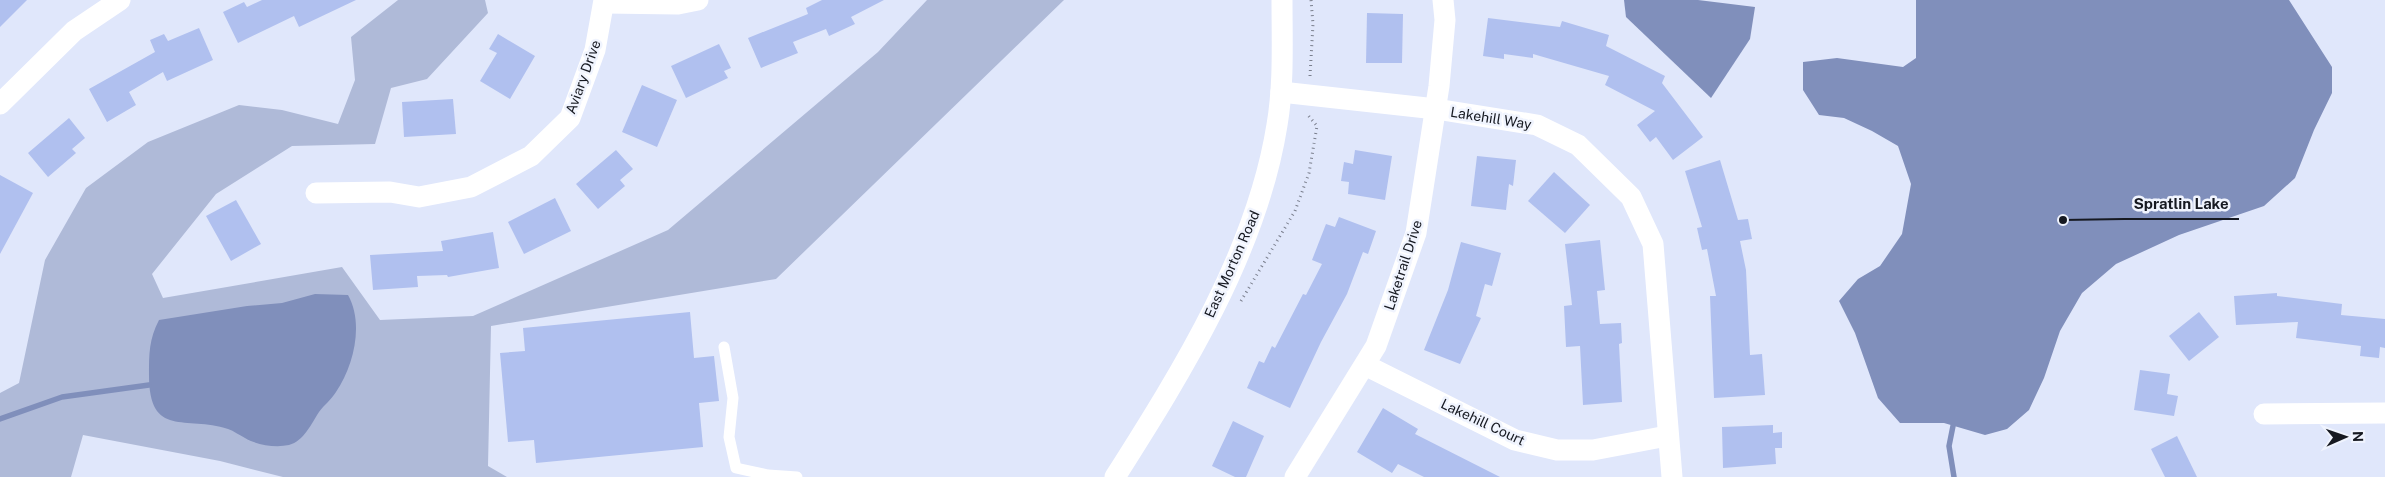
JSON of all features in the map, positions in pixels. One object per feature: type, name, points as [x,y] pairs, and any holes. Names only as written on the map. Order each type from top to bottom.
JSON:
[{"type":"street","points":[[0,104],[74,30],[120,0]]},
{"type":"street","points":[[604,2],[678,4],[698,0]]},
{"type":"street","name":"East Morton Road","points":[[1115,477],[1194,345],[1244,244],[1258,205],[1270,165],[1281,92],[1282,0]]},
{"type":"street","name":"Laketrail Drive","points":[[1294,477],[1376,346],[1416,233],[1436,109],[1446,20],[1443,0]]},
{"type":"street","name":"Aviary Drive","points":[[316,193],[390,192],[419,196],[471,187],[531,156],[570,118],[595,50],[604,2]]},
{"type":"street","name":"Lakehill Way","points":[[1281,92],[1436,109],[1537,125],[1578,145],[1631,197],[1653,244],[1667,436],[1672,477]]},
{"type":"street","name":"Lakehill Court","points":[[1365,365],[1515,440],[1557,450],[1593,450],[1667,436]]},
{"type":"street","points":[[2264,414],[2385,414]]},
{"type":"lane","points":[[724,347],[733,398],[730,437],[736,468],[768,475],[797,477]]},
{"type":"shaded area","points":[[398,0],[485,0],[488,13],[427,79],[391,88],[375,144],[292,146],[216,194],[152,274],[163,298],[342,267],[380,320],[473,316],[668,230],[878,52],[927,0],[1064,0],[776,279],[491,326],[488,466],[507,477],[283,477],[220,461],[83,435],[71,477],[0,477],[0,393],[19,383],[45,260],[86,188],[148,142],[239,105],[282,110],[338,124],[355,80],[351,37]]},
{"type":"shaded area","points":[[1624,0],[1698,0],[1755,7],[1750,39],[1711,98],[1626,17]]},
{"type":"shaded area","points":[[1916,0],[2289,0],[2332,67],[2332,93],[2314,130],[2295,178],[2264,206],[2179,235],[2116,264],[2082,293],[2060,331],[2044,378],[2029,410],[2007,429],[1985,435],[1944,423],[1900,423],[1878,398],[1855,333],[1839,301],[1858,279],[1880,266],[1902,234],[1911,184],[1898,146],[1844,118],[1819,115],[1803,90],[1803,62],[1837,58],[1903,67],[1916,58]]},
{"type":"shaded area","points":[[315,294],[348,295],[353,306],[355,318],[355,344],[348,370],[342,382],[334,395],[321,409],[307,432],[299,440],[284,446],[261,444],[228,429],[213,425],[173,421],[163,417],[155,408],[151,395],[149,360],[151,340],[159,320],[247,306],[282,303]]},
{"type":"building","points":[[0,0],[27,0],[0,27]]},
{"type":"building","points":[[262,0],[356,0],[299,27],[294,16],[238,43],[223,12],[244,2],[247,7]]},
{"type":"building","points":[[822,0],[884,0],[851,17],[855,24],[829,36],[826,29],[793,42],[798,53],[761,68],[748,38],[808,14],[806,8]]},
{"type":"building","points":[[1367,13],[1403,14],[1402,63],[1366,63]]},
{"type":"building","points":[[1488,18],[1560,27],[1562,21],[1609,35],[1606,46],[1665,76],[1662,83],[1703,137],[1673,160],[1656,137],[1650,142],[1637,125],[1655,111],[1605,85],[1609,76],[1533,54],[1533,58],[1504,54],[1504,59],[1483,56]]},
{"type":"building","points":[[199,28],[213,60],[167,81],[163,72],[129,92],[136,105],[107,122],[89,89],[155,52],[150,40],[164,34],[168,41]]},
{"type":"building","points":[[498,34],[535,56],[510,99],[480,81],[497,53],[489,49]]},
{"type":"building","points":[[719,44],[731,68],[724,71],[728,78],[686,98],[671,66]]},
{"type":"building","points":[[642,85],[677,100],[657,147],[622,132]]},
{"type":"building","points":[[453,99],[456,134],[404,137],[402,102]]},
{"type":"building","points":[[69,118],[85,138],[72,149],[76,153],[48,177],[28,153]]},
{"type":"building","points":[[616,150],[633,169],[620,180],[625,186],[598,209],[576,184]]},
{"type":"building","points":[[1355,150],[1392,156],[1385,200],[1348,194],[1349,182],[1341,181],[1344,162],[1353,164]]},
{"type":"building","points":[[1477,156],[1516,160],[1513,186],[1509,184],[1506,210],[1471,206]]},
{"type":"building","points":[[1720,160],[1738,220],[1748,219],[1752,239],[1740,241],[1746,270],[1750,355],[1762,354],[1765,395],[1714,398],[1710,296],[1716,296],[1707,249],[1702,250],[1697,228],[1702,227],[1685,171]]},
{"type":"building","points":[[1554,172],[1590,205],[1565,233],[1528,201]]},
{"type":"building","points":[[0,175],[33,193],[0,254]]},
{"type":"building","points":[[555,198],[571,231],[524,254],[508,222]]},
{"type":"building","points":[[236,200],[261,244],[231,261],[206,216]]},
{"type":"building","points":[[1339,217],[1376,231],[1368,254],[1363,252],[1347,294],[1321,342],[1290,408],[1247,388],[1259,361],[1264,363],[1272,346],[1275,348],[1303,294],[1306,295],[1322,264],[1312,260],[1326,224],[1335,227]]},
{"type":"building","points":[[493,232],[499,268],[448,277],[447,275],[417,276],[418,287],[373,290],[370,255],[443,251],[441,241]]},
{"type":"building","points":[[1600,240],[1605,290],[1597,291],[1600,324],[1621,323],[1622,343],[1619,344],[1622,402],[1583,405],[1580,346],[1566,347],[1564,306],[1572,305],[1565,244]]},
{"type":"building","points":[[1461,242],[1501,253],[1492,286],[1485,284],[1476,316],[1481,318],[1460,364],[1424,350],[1448,290]]},
{"type":"building","points":[[2277,293],[2277,296],[2342,304],[2341,315],[2385,319],[2385,348],[2380,347],[2379,358],[2360,356],[2361,346],[2296,338],[2298,322],[2236,325],[2234,296]]},
{"type":"building","points":[[690,312],[694,358],[714,356],[719,401],[699,403],[703,447],[536,463],[534,440],[508,442],[500,353],[525,351],[523,328]]},
{"type":"building","points":[[2199,312],[2219,337],[2189,361],[2169,336]]},
{"type":"building","points":[[2140,370],[2170,374],[2167,394],[2178,396],[2174,416],[2134,410]]},
{"type":"building","points":[[1383,408],[1418,429],[1415,434],[1500,477],[1424,477],[1398,464],[1392,473],[1357,452]]},
{"type":"building","points":[[1233,421],[1264,436],[1246,477],[1235,477],[1212,466]]},
{"type":"building","points":[[1773,425],[1773,433],[1782,432],[1782,448],[1775,448],[1776,464],[1723,468],[1722,427]]},
{"type":"building","points":[[2177,436],[2197,477],[2165,477],[2151,449]]},
{"type":"waterway","points":[[0,419],[62,397],[149,385]]},
{"type":"waterway","points":[[1953,426],[1949,446],[1954,477]]},
{"type":"place","name":"Spratlin Lake","points":[[2063,220]]}]
